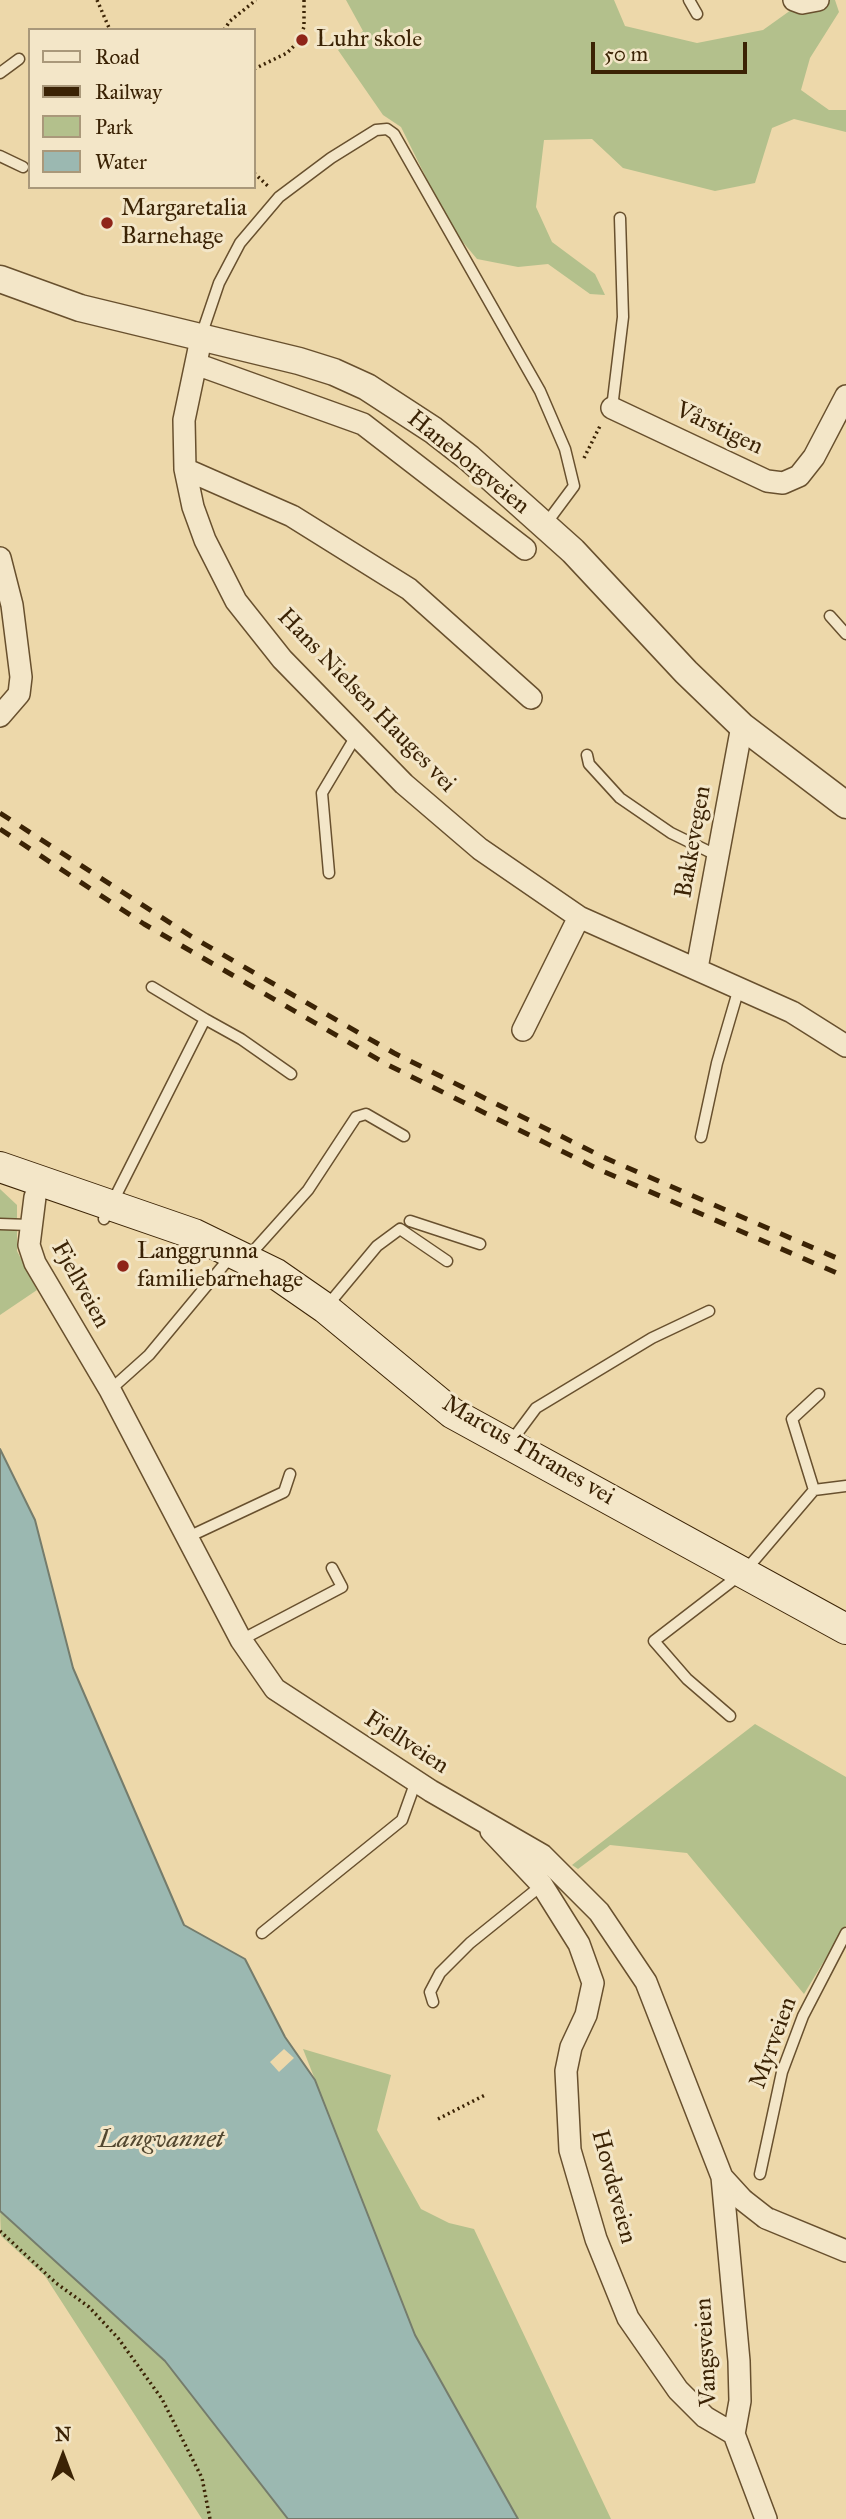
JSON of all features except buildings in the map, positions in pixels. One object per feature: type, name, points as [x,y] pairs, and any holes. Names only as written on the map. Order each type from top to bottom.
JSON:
[{"type":"main road","name":"Marcus Thranes vei","points":[[22,1188],[67,1210],[107,1212],[194,1234],[276,1274],[325,1308],[452,1413],[745,1571],[846,1629]]},
{"type":"street","points":[[794,0],[802,3],[818,0]]},
{"type":"street","name":"Haneborgveien","points":[[0,279],[198,351],[299,360],[367,387],[433,430],[545,526],[742,726],[846,805]]},
{"type":"street","points":[[198,351],[363,424],[525,549]]},
{"type":"street","name":"Hans Nielsen Hauges vei","points":[[198,351],[184,420],[185,469],[205,540],[236,601],[282,659],[404,784],[480,849],[579,916],[792,1012],[846,1046]]},
{"type":"street","name":"Vårstigen","points":[[612,408],[767,481],[783,483],[799,476],[814,457],[846,396]]},
{"type":"street","points":[[185,469],[292,516],[409,589],[531,698]]},
{"type":"street","points":[[0,558],[12,605],[21,677],[19,694],[0,716]]},
{"type":"street","name":"Bakkevegen","points":[[697,968],[742,726]]},
{"type":"street","points":[[523,1030],[579,916]]},
{"type":"street","name":"Fjellveien","points":[[22,1188],[29,1245],[35,1263],[110,1390],[241,1640],[275,1689],[416,1781],[542,1855],[599,1912],[646,1982],[722,2177],[743,2200],[766,2218],[846,2250]]},
{"type":"street","name":"Hovdeveien","points":[[483,1821],[512,1857],[542,1885],[579,1944],[593,1983],[586,2015],[571,2047],[566,2071],[570,2150],[596,2239],[628,2318],[678,2390],[705,2417],[734,2434]]},
{"type":"street","name":"Vangsveien","points":[[722,2177],[740,2401],[734,2434],[766,2519]]},
{"type":"lane","points":[[689,0],[697,14]]},
{"type":"lane","points":[[0,73],[19,59]]},
{"type":"lane","points":[[198,351],[219,283],[240,243],[279,197],[331,158],[376,130],[387,129],[394,134],[540,391],[565,449],[574,486],[545,526]]},
{"type":"lane","points":[[0,156],[23,167]]},
{"type":"lane","points":[[612,408],[623,317],[620,218]]},
{"type":"lane","points":[[830,616],[846,634]]},
{"type":"lane","points":[[329,873],[323,793],[356,736]]},
{"type":"lane","points":[[587,755],[589,764],[620,798],[671,832],[718,856]]},
{"type":"lane","points":[[152,987],[241,1039],[291,1073]]},
{"type":"lane","points":[[701,1137],[717,1063],[739,988]]},
{"type":"lane","points":[[107,1212],[205,1019]]},
{"type":"lane","points":[[110,1390],[149,1355],[235,1254],[307,1190],[356,1117],[366,1114],[404,1136]]},
{"type":"lane","points":[[0,1224],[22,1188]]},
{"type":"lane","points":[[325,1308],[377,1246],[419,1213]]},
{"type":"lane","points":[[410,1221],[480,1244]]},
{"type":"lane","points":[[400,1229],[447,1261]]},
{"type":"lane","points":[[509,1444],[536,1408],[652,1338],[709,1311]]},
{"type":"lane","points":[[814,1490],[792,1419],[818,1394]]},
{"type":"lane","points":[[186,1538],[284,1492],[290,1474]]},
{"type":"lane","points":[[730,1716],[687,1679],[653,1641],[745,1571],[814,1490],[846,1486]]},
{"type":"lane","points":[[241,1640],[342,1587],[332,1568]]},
{"type":"lane","points":[[262,1933],[402,1820],[416,1781]]},
{"type":"lane","points":[[433,2002],[430,1992],[440,1973],[470,1943],[542,1885]]},
{"type":"lane","name":"Myrveien","points":[[760,2174],[782,2073],[803,2017],[846,1933]]},
{"type":"path","points":[[97,0],[109,28]]},
{"type":"path","points":[[225,28],[256,0]]},
{"type":"path","points":[[256,68],[287,53],[298,42],[304,27],[304,0]]},
{"type":"path","points":[[574,486],[589,446],[612,408]]},
{"type":"path","points":[[438,2119],[487,2094]]},
{"type":"path","points":[[0,2231],[61,2287],[89,2307],[118,2338],[162,2399],[202,2478],[210,2519]]},
{"type":"green space","points":[[346,0],[614,0],[625,26],[697,43],[763,30],[805,0],[835,0],[839,12],[810,58],[801,90],[829,110],[846,110],[846,132],[794,119],[772,128],[755,183],[715,191],[623,168],[592,139],[544,140],[536,207],[552,242],[595,274],[605,295],[590,294],[548,264],[518,267],[477,259],[451,228],[401,127],[383,115],[338,50],[363,31]]},
{"type":"green space","points":[[0,1189],[17,1205],[17,1251],[37,1290],[0,1315]]},
{"type":"green space","points":[[755,1724],[846,1777],[846,1925],[804,1994],[687,1853],[610,1845],[578,1869],[572,1865]]},
{"type":"green space","points":[[303,2049],[391,2075],[377,2130],[421,2209],[449,2223],[474,2229],[611,2519],[518,2519],[415,2335]]},
{"type":"green space","points":[[0,2211],[165,2361],[288,2519],[202,2519],[45,2276],[1,2236]]},
{"type":"water","name":"Langvannet","points":[[0,1449],[35,1520],[73,1668],[184,1925],[245,1959],[285,2037],[315,2080],[415,2335],[518,2519],[288,2519],[165,2361],[0,2211]]},
{"type":"pier","points":[[284,2049],[294,2058],[279,2072],[270,2062]]},
{"type":"railway","points":[[0,813],[192,937],[394,1053],[603,1157],[846,1262]]},
{"type":"railway","points":[[0,829],[144,924],[388,1065],[598,1169],[846,1277]]},
{"type":"place","name":"Luhr skole","points":[[302,40]]},
{"type":"place","name":"Margaretalia Barnehage","points":[[107,223]]},
{"type":"place","name":"Langgrunna familiebarnehage","points":[[123,1266]]}]
